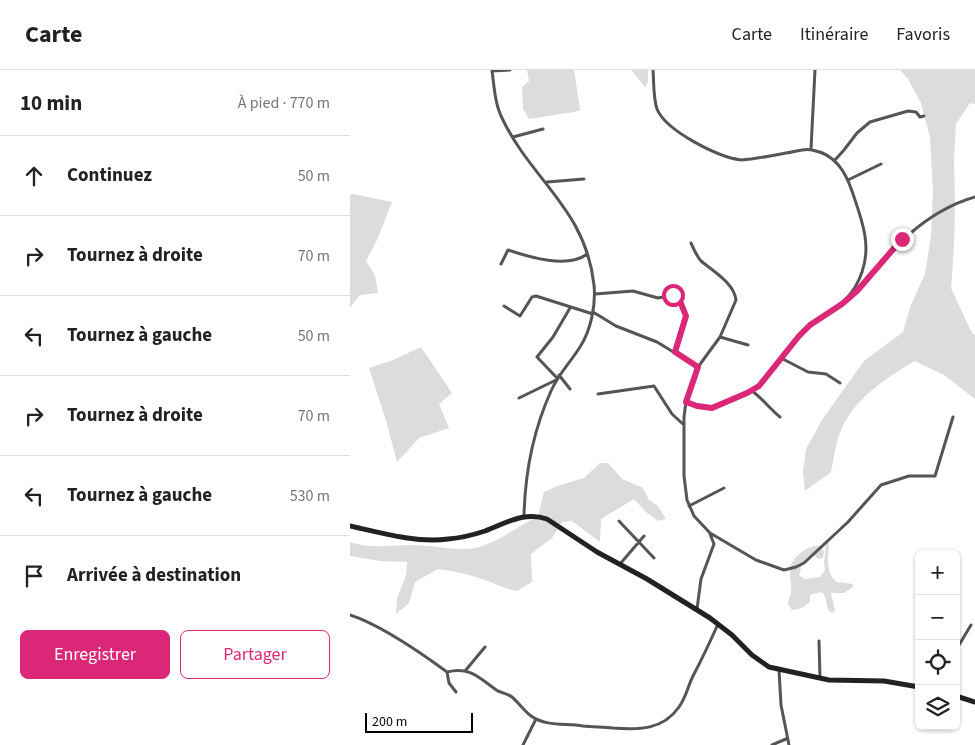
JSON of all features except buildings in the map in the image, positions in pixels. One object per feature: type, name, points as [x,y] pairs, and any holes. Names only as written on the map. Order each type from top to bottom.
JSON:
[{"type":"street","points":[[510,70],[492,70],[496,98],[502,117],[513,137],[575,223],[587,254],[595,294],[593,313],[582,344],[557,377],[532,445],[524,516]]},
{"type":"street","points":[[653,70],[656,108],[660,115],[709,151],[741,160],[811,150],[827,155],[835,160],[848,180],[863,226],[866,249],[862,272],[850,296]]},
{"type":"street","points":[[811,150],[815,70]]},
{"type":"street","points":[[835,160],[857,132],[870,122],[908,111],[916,112],[920,117],[924,116]]},
{"type":"street","points":[[513,137],[543,128]]},
{"type":"street","points":[[848,180],[881,164]]},
{"type":"street","points":[[546,182],[584,179]]},
{"type":"street","points":[[686,402],[712,408],[752,391],[759,386],[810,325],[842,304],[857,291],[891,251],[914,229],[924,221],[960,201],[975,197]]},
{"type":"street","points":[[691,243],[695,253],[701,260],[725,281],[736,294],[735,305],[720,337],[698,367],[685,407],[684,476],[686,495],[694,516],[710,533],[771,566],[784,570],[796,567],[804,563],[848,522],[881,485],[909,476],[935,476],[953,417]]},
{"type":"street","points":[[501,264],[508,250],[517,254],[550,261],[575,260],[587,254]]},
{"type":"street","points":[[595,294],[633,291],[658,298],[678,296],[686,316],[675,352]]},
{"type":"street","points":[[504,306],[520,316],[532,297],[536,296],[570,308],[593,313],[616,326],[657,342],[698,367]]},
{"type":"street","points":[[570,308],[553,337],[537,357],[570,389]]},
{"type":"street","points":[[720,337],[748,345]]},
{"type":"street","points":[[781,358],[808,372],[826,374],[840,383]]},
{"type":"street","points":[[518,398],[557,377]]},
{"type":"street","points":[[598,394],[654,386],[672,414],[684,425]]},
{"type":"street","points":[[752,391],[761,397],[780,418]]},
{"type":"street","points":[[685,407],[690,404]]},
{"type":"street","points":[[689,506],[724,488]]},
{"type":"street","points":[[350,526],[415,539],[446,540],[474,535],[524,516],[538,516],[547,519],[591,548],[719,624],[756,659],[779,670],[820,678],[884,681],[915,686]]},
{"type":"street","points":[[619,521],[654,558]]},
{"type":"street","points":[[697,610],[702,579],[714,544],[710,533]]},
{"type":"street","points":[[620,564],[644,536]]},
{"type":"street","points":[[350,615],[381,630],[422,654],[447,672],[465,671],[474,673],[511,697],[522,709],[536,719],[557,725],[572,724],[634,729],[650,728],[659,724],[678,709],[685,698],[692,678],[719,624]]},
{"type":"street","points":[[960,641],[971,625]]},
{"type":"street","points":[[819,642],[820,678]]},
{"type":"street","points":[[465,671],[485,647]]},
{"type":"street","points":[[779,670],[781,705],[786,739],[789,745]]},
{"type":"street","points":[[447,672],[448,682],[456,692]]},
{"type":"street","points":[[960,697],[975,702]]},
{"type":"street","points":[[523,745],[536,719]]},
{"type":"street","points":[[772,745],[786,739]]},
{"type":"shaded area","points":[[527,70],[574,70],[580,110],[529,119],[523,109],[522,87],[529,81]]},
{"type":"shaded area","points":[[631,70],[648,70],[648,82],[645,87]]},
{"type":"shaded area","points":[[900,70],[975,70],[975,104],[970,103],[956,124],[954,248],[951,288],[975,336],[975,399],[944,375],[915,361],[893,375],[861,400],[845,421],[838,438],[831,472],[805,491],[803,472],[806,449],[822,420],[864,361],[903,332],[910,307],[925,274],[931,236],[933,191],[930,137],[921,103],[908,79]]},
{"type":"shaded area","points":[[350,195],[392,202],[377,240],[366,261],[375,275],[378,293],[360,295],[350,307]]},
{"type":"shaded area","points":[[421,347],[452,393],[439,404],[449,428],[419,438],[397,462],[369,368],[393,360]]},
{"type":"shaded area","points":[[600,463],[608,463],[622,479],[643,488],[649,500],[658,506],[666,519],[658,521],[634,499],[601,519],[600,542],[572,521],[562,522],[552,538],[531,554],[532,582],[517,591],[470,575],[438,569],[415,582],[409,603],[396,614],[397,598],[406,576],[407,562],[380,561],[350,556],[350,542],[373,546],[418,545],[462,549],[487,544],[505,536],[538,516],[544,492],[584,478]]},
{"type":"shaded area","points":[[826,543],[829,543],[828,564],[833,578],[837,582],[853,584],[853,587],[844,593],[831,593],[835,610],[833,613],[828,610],[825,596],[821,592],[810,595],[810,602],[802,608],[792,610],[788,604],[791,593],[791,565],[803,551],[820,546],[824,552],[823,558],[819,559],[813,555],[807,558],[799,575],[804,579],[820,577],[825,570]]},
{"type":"route","points":[[673,295],[678,296],[686,316],[675,352],[698,367],[686,402],[704,408],[712,408],[759,386],[799,336],[810,325],[854,294],[902,239]]}]
